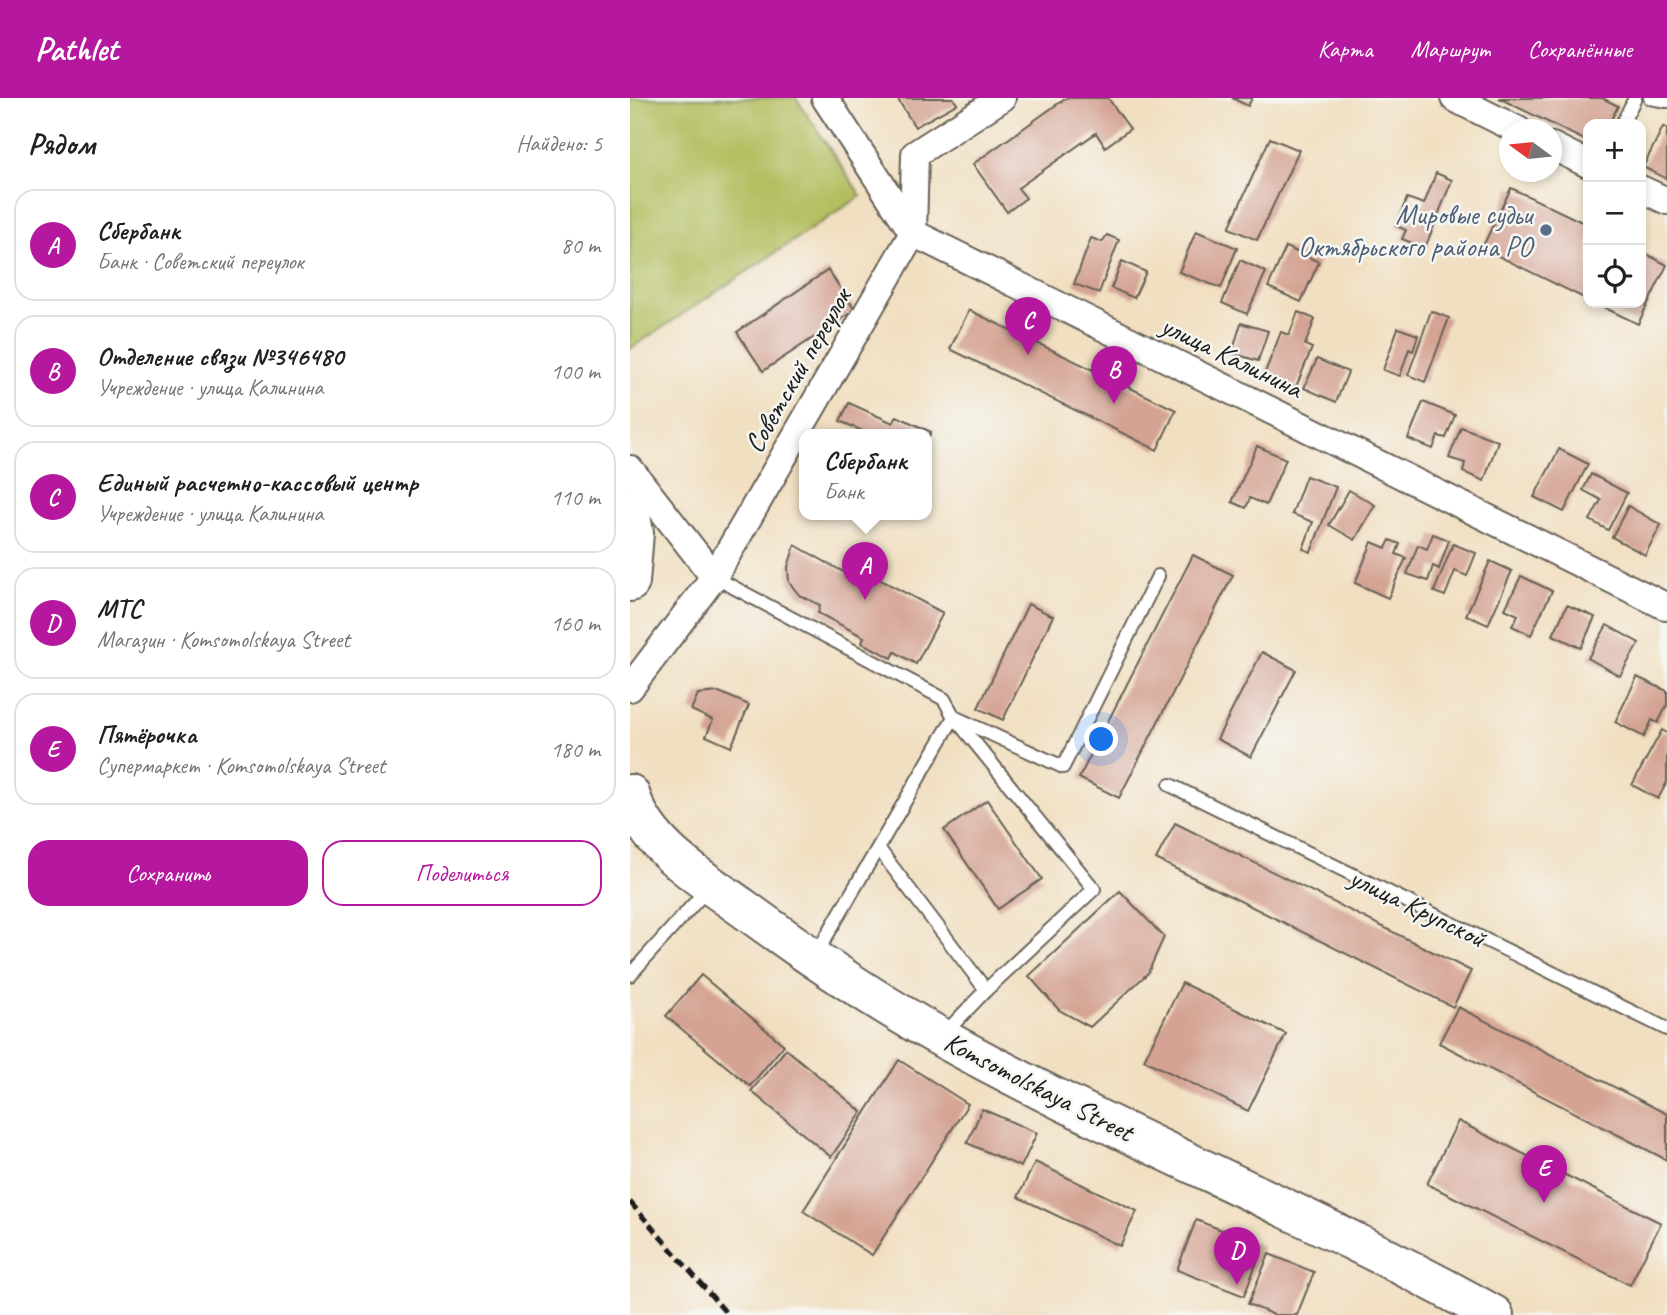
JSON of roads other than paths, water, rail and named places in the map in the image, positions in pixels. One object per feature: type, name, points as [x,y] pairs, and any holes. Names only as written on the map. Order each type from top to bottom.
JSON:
[{"type":"main road","points":[[630,509],[634,533],[630,582]]},
{"type":"main road","name":"Komsomolskaya Street","points":[[630,794],[635,811],[656,841],[711,885],[813,959],[941,1037],[1029,1083],[1398,1261],[1494,1315]]},
{"type":"street","points":[[825,98],[912,233]]},
{"type":"street","name":"Советский переулок","points":[[799,429],[912,233],[915,154],[1002,98]]},
{"type":"street","points":[[1459,99],[1499,120]]},
{"type":"street","points":[[1562,151],[1583,162]]},
{"type":"street","points":[[1646,191],[1667,201]]},
{"type":"street","name":"улица Калинина","points":[[912,233],[1667,607]]},
{"type":"street","name":"Советский переулок","points":[[630,688],[714,577],[799,429]]},
{"type":"street","points":[[630,470],[714,577]]},
{"type":"lane","points":[[1624,119],[1635,98]]},
{"type":"lane","points":[[1650,98],[1667,101]]},
{"type":"lane","points":[[954,717],[1063,767],[1158,576]]},
{"type":"lane","points":[[714,577],[944,699],[954,717],[1094,889],[986,990],[941,1037]]},
{"type":"lane","points":[[813,959],[954,717]]},
{"type":"lane","name":"улица Крупской","points":[[1170,785],[1667,1030]]},
{"type":"lane","points":[[877,848],[986,990]]},
{"type":"lane","points":[[630,975],[711,885]]},
{"type":"railway","points":[[630,1202],[728,1315]]},
{"type":"place","name":"Мировые судьи Октябрьского района РО","points":[[1546,230]]},
{"type":"place","name":"Единый расчетно-кассовый центр","points":[[1028,355]]},
{"type":"place","name":"Отделение связи №346480","points":[[1114,404]]},
{"type":"place","name":"Сбербанк","points":[[865,600]]},
{"type":"place","name":"Пятёрочка","points":[[1544,1203]]},
{"type":"place","name":"МТС","points":[[1237,1285]]}]
